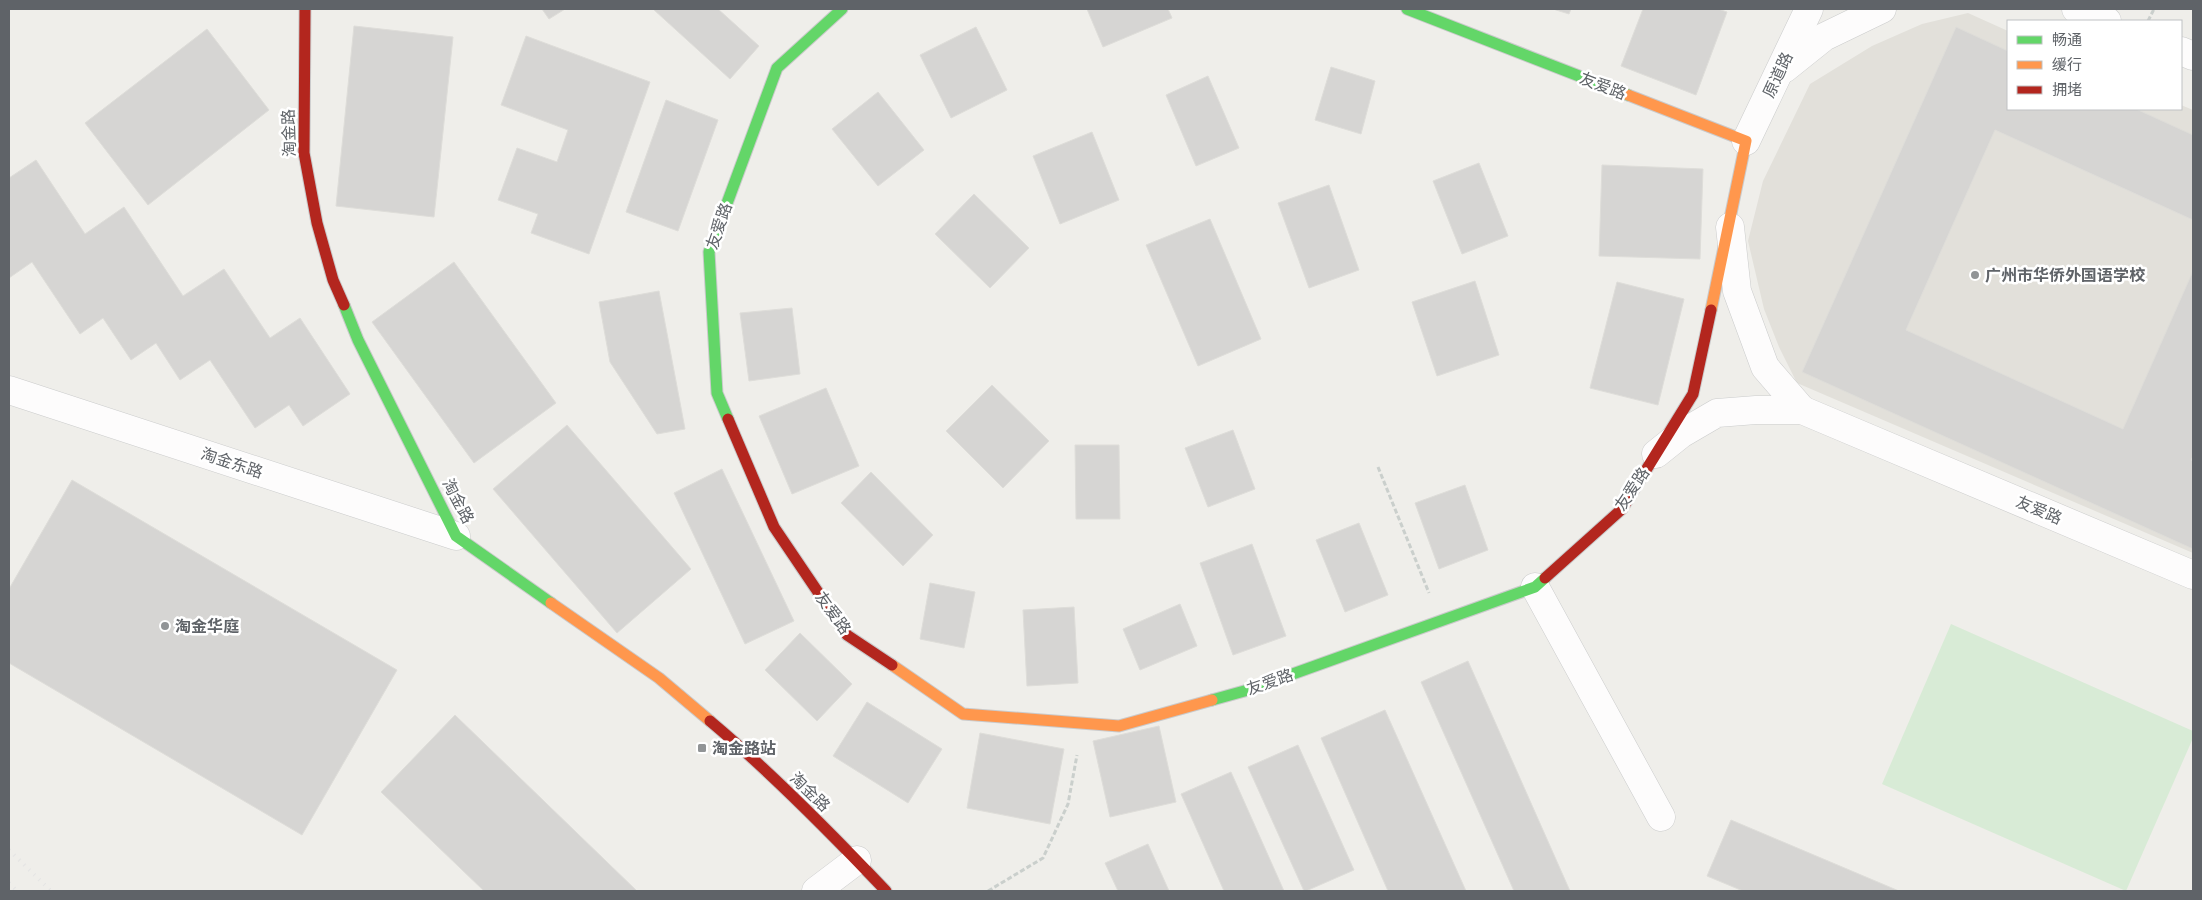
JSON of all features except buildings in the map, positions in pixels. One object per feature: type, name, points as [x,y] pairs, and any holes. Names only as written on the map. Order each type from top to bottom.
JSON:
[{"type":"street","name":"淘金路","points":[[305,9],[304,153],[317,223],[333,280],[358,340],[456,536],[659,678],[744,750],[857,860],[886,891]]},
{"type":"street","name":"友爱路","points":[[842,9],[777,68],[709,252],[717,393],[774,527],[847,635],[963,714],[1119,726],[1248,690],[1534,587],[1622,509],[1693,394],[1746,141],[1407,9]]},
{"type":"street","name":"原道路","points":[[1746,141],[1809,9]]},
{"type":"street","points":[[1778,73],[1824,37],[1882,9]]},
{"type":"street","points":[[2076,9],[2104,20]]},
{"type":"street","points":[[1730,220],[1737,291],[1765,367],[1802,410]]},
{"type":"street","name":"淘金东路","points":[[9,390],[456,536]]},
{"type":"street","points":[[1653,457],[1681,434],[1716,413],[1756,410],[1802,410]]},
{"type":"street","name":"友爱路","points":[[1802,410],[2193,575]]},
{"type":"street","points":[[1534,587],[1661,817]]},
{"type":"street","points":[[816,891],[857,860]]},
{"type":"path","points":[[1378,468],[1440,621]]},
{"type":"path","points":[[988,891],[1043,858],[1068,804],[1082,724]]},
{"type":"shaded area","name":"广州市华侨外国语学校","points":[[1968,13],[2007,31],[2007,110],[2182,110],[2182,105],[2193,110],[2193,553],[1797,383],[1779,347],[1764,309],[1748,241],[1763,181],[1810,84],[1872,46],[1922,24]]},
{"type":"green space","points":[[1951,624],[2193,731],[2193,738],[2126,891],[1882,784]]},
{"type":"railway","points":[[9,850],[51,891]]},
{"type":"railway","points":[[9,883],[17,891]]},
{"type":"traffic: fast","points":[[728,419],[717,393],[709,252],[777,68],[842,9]]},
{"type":"traffic: fast","points":[[1407,9],[1628,95]]},
{"type":"traffic: fast","points":[[344,305],[358,340],[456,536],[551,603]]},
{"type":"traffic: fast","points":[[1212,700],[1248,690],[1535,587],[1545,578]]},
{"type":"traffic: slow","points":[[1628,95],[1746,141],[1711,310]]},
{"type":"traffic: slow","points":[[551,603],[659,678],[710,721]]},
{"type":"traffic: slow","points":[[892,665],[963,714],[1119,726],[1212,700]]},
{"type":"traffic: jam","points":[[305,9],[304,153],[317,223],[333,280],[344,305]]},
{"type":"traffic: jam","points":[[1545,578],[1622,509],[1693,394],[1711,310]]},
{"type":"traffic: jam","points":[[728,419],[774,527],[847,635],[892,665]]},
{"type":"traffic: jam","points":[[710,721],[800,803],[886,891]]},
{"type":"place","name":"广州市华侨外国语学校","points":[[1975,275]]},
{"type":"place","name":"淘金华庭","points":[[165,626]]},
{"type":"place","name":"淘金路站","points":[[702,748]]}]
